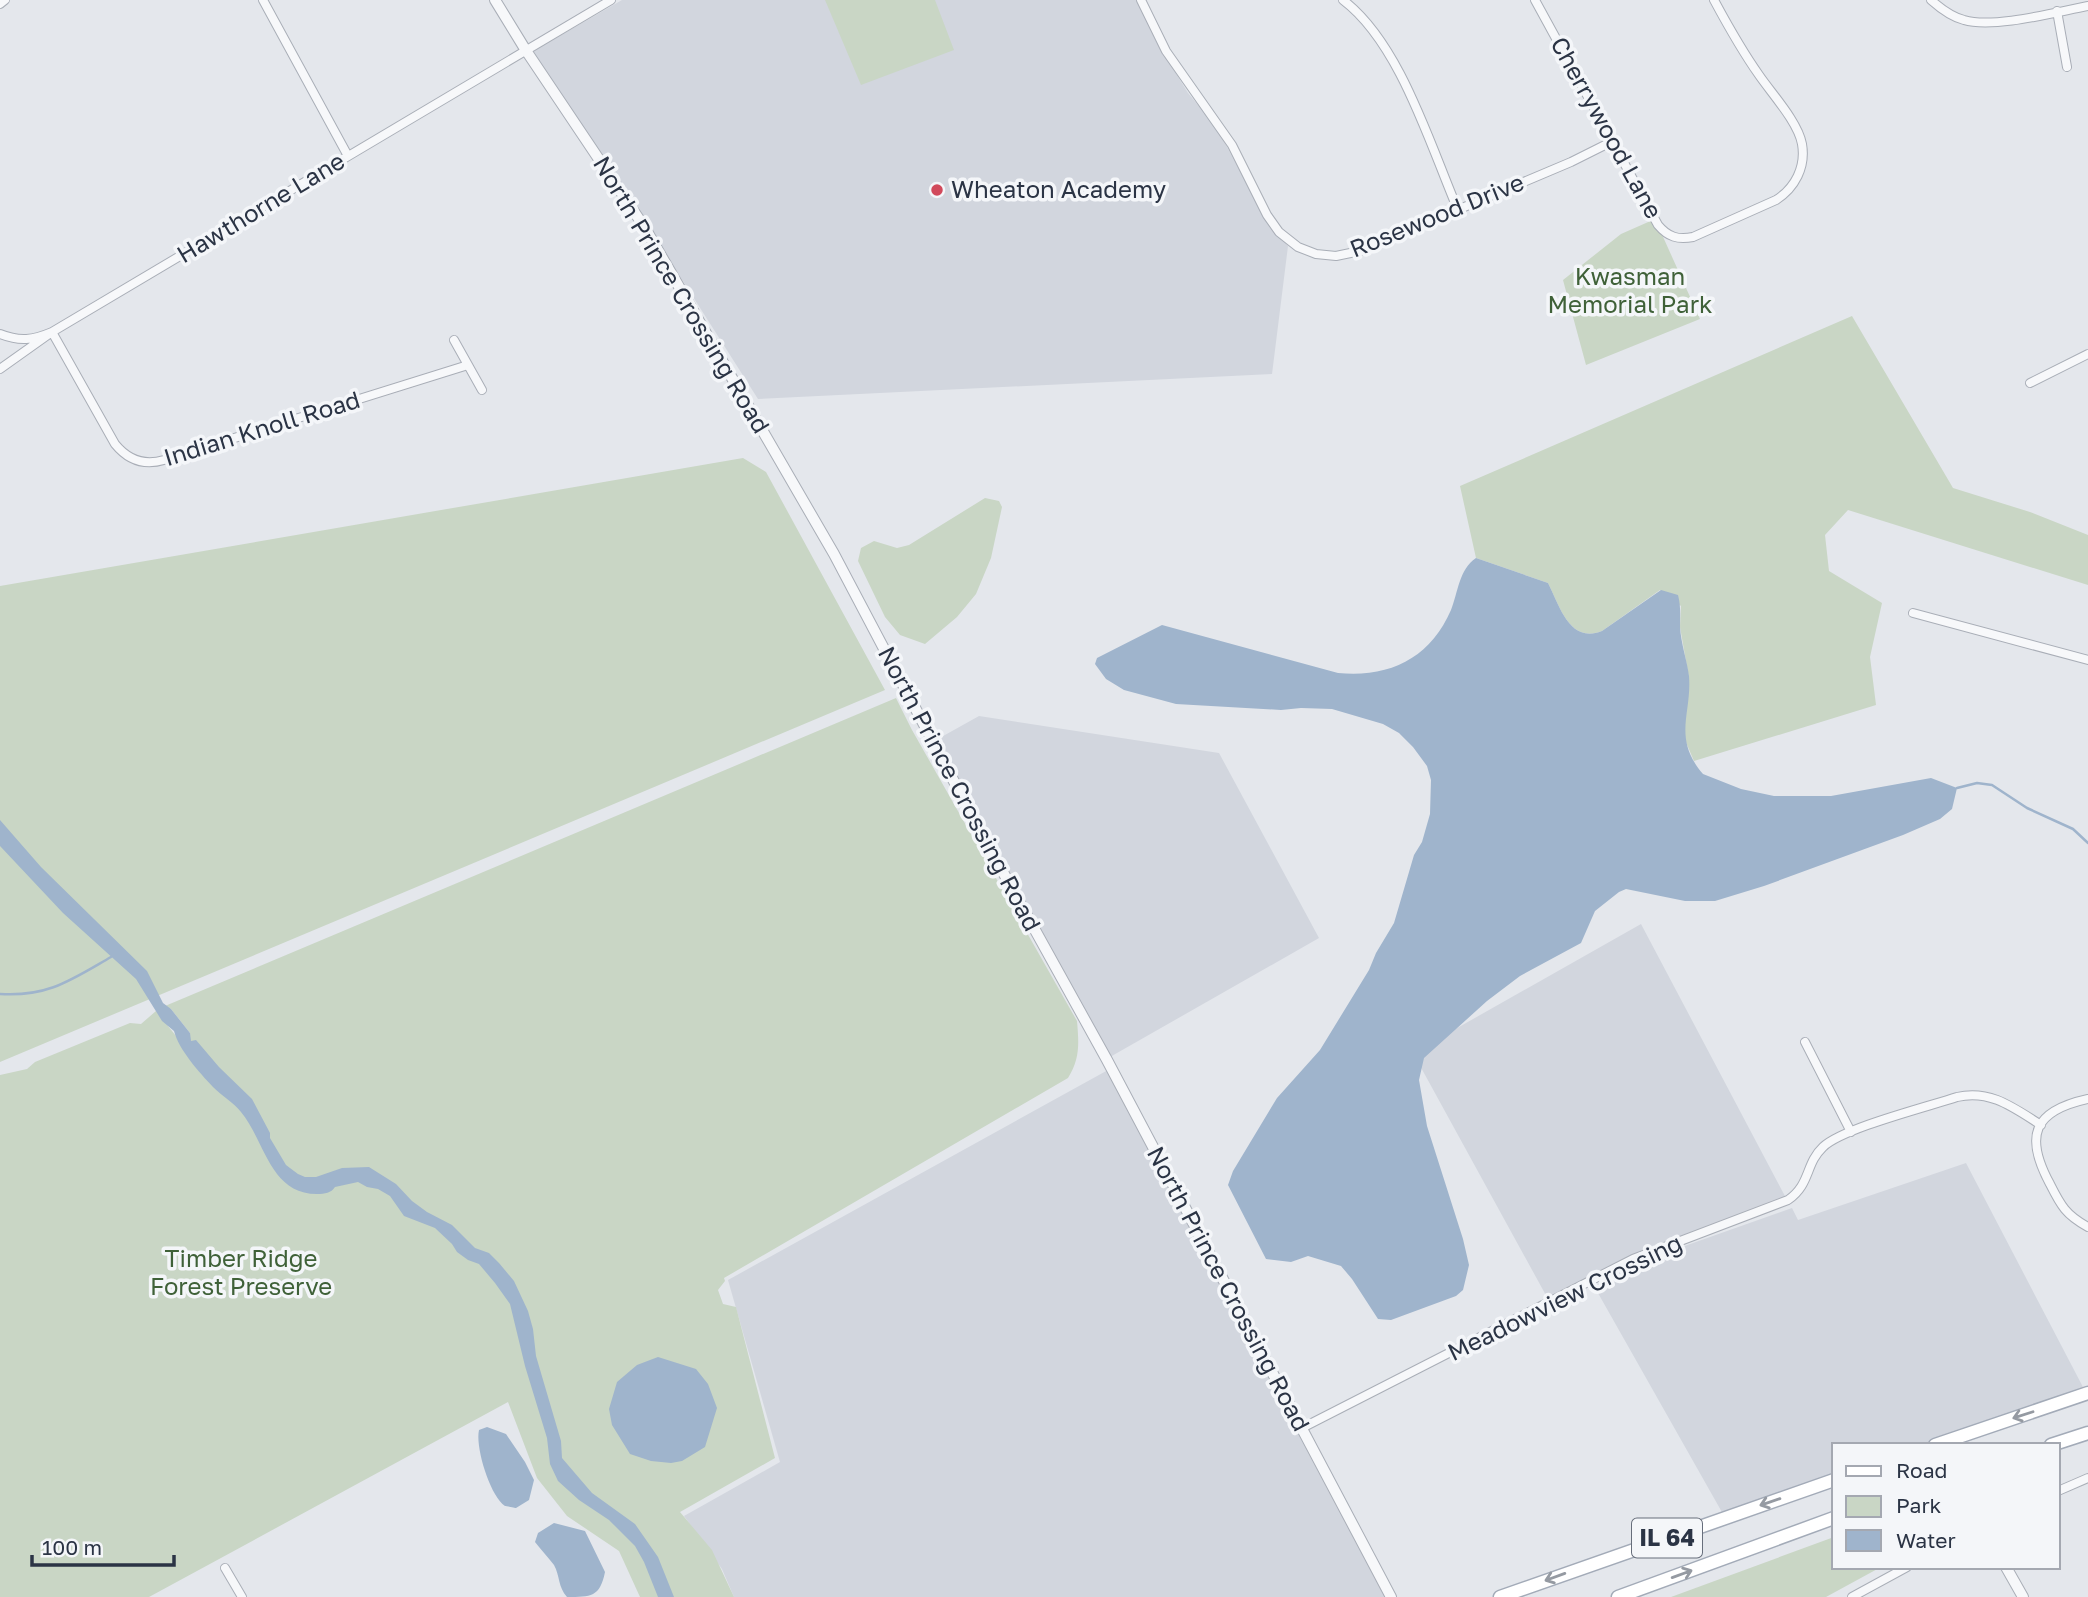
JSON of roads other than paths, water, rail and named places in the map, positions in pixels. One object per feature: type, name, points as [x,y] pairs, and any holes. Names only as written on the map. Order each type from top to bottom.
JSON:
[{"type":"main road","points":[[1945,1443],[2088,1393]]},
{"type":"main road","points":[[2057,1443],[2088,1433]]},
{"type":"main road","name":"IL 64","points":[[1500,1597],[1832,1481]]},
{"type":"main road","name":"IL 64","points":[[1618,1597],[1832,1519]]},
{"type":"street","points":[[0,4],[5,0]]},
{"type":"street","points":[[263,0],[348,156]]},
{"type":"street","name":"North Prince Crossing Road","points":[[495,0],[645,228],[828,543],[978,827],[1107,1060],[1391,1597]]},
{"type":"street","name":"Hawthorne Lane","points":[[0,369],[52,332],[611,0]]},
{"type":"street","name":"Rosewood Drive","points":[[1141,0],[1166,51],[1232,145],[1268,215],[1287,239],[1316,254],[1348,254],[1571,162],[1613,141]]},
{"type":"street","name":"Cherrywood Lane","points":[[1535,0],[1658,225],[1678,239],[1693,237],[1776,200],[1787,192],[1801,170],[1802,150],[1797,130],[1756,72],[1714,0]]},
{"type":"street","points":[[1931,0],[1964,20],[1984,22],[2088,6]]},
{"type":"street","points":[[1347,1],[1377,37],[1397,67],[1458,210]]},
{"type":"street","points":[[2057,11],[2067,67]]},
{"type":"street","points":[[0,334],[16,340],[33,340],[52,332]]},
{"type":"street","name":"Indian Knoll Road","points":[[52,332],[115,444],[139,463],[164,460],[468,365]]},
{"type":"street","points":[[454,340],[482,390]]},
{"type":"street","points":[[2031,383],[2088,354]]},
{"type":"street","points":[[1913,613],[2088,660]]},
{"type":"street","points":[[1805,1042],[1851,1132]]},
{"type":"street","name":"Meadowview Crossing","points":[[1302,1428],[1633,1259],[1788,1200],[1803,1186],[1815,1154],[1828,1142],[1851,1132],[1971,1094],[1989,1095],[2041,1125]]},
{"type":"street","points":[[2088,1099],[2053,1110],[2036,1136],[2035,1153],[2064,1211],[2088,1227]]},
{"type":"street","points":[[2060,1490],[2088,1478]]},
{"type":"street","points":[[225,1568],[242,1597]]},
{"type":"street","points":[[1852,1597],[1903,1569]]},
{"type":"street","points":[[2007,1569],[2022,1597]]},
{"type":"water","points":[[1476,558],[1548,583],[1568,621],[1574,628],[1591,634],[1602,631],[1661,590],[1678,595],[1681,633],[1689,676],[1686,737],[1688,749],[1703,774],[1741,789],[1774,796],[1831,796],[1931,778],[1957,788],[1952,809],[1940,819],[1764,886],[1715,901],[1685,901],[1626,889],[1619,892],[1595,911],[1581,943],[1520,976],[1487,1001],[1424,1058],[1419,1080],[1427,1126],[1469,1265],[1463,1290],[1456,1296],[1391,1320],[1378,1319],[1341,1266],[1308,1256],[1291,1262],[1266,1259],[1228,1185],[1233,1171],[1277,1098],[1320,1050],[1394,923],[1414,855],[1422,842],[1430,814],[1431,780],[1427,766],[1399,733],[1383,724],[1332,709],[1281,710],[1176,704],[1124,690],[1106,679],[1095,664],[1097,658],[1162,625],[1338,673],[1357,674],[1391,668],[1420,652],[1432,641],[1451,610],[1462,575]]},
{"type":"water","points":[[0,820],[41,867],[147,971],[163,1003],[190,1033],[191,1041],[196,1040],[252,1099],[286,1165],[305,1177],[316,1177],[342,1168],[369,1167],[396,1184],[427,1212],[452,1225],[475,1248],[489,1253],[499,1263],[514,1281],[528,1311],[536,1356],[561,1441],[562,1458],[592,1493],[635,1524],[658,1557],[674,1597],[658,1597],[635,1546],[609,1520],[579,1500],[558,1481],[550,1464],[547,1438],[510,1304],[479,1264],[457,1252],[435,1228],[404,1216],[390,1196],[378,1189],[358,1182],[335,1187],[328,1193],[301,1192],[279,1176],[241,1112],[213,1087],[190,1060],[174,1031],[162,1021],[136,979],[63,913],[0,846]]},
{"type":"water","points":[[658,1357],[696,1369],[708,1384],[717,1408],[705,1447],[682,1461],[671,1463],[651,1461],[630,1454],[612,1425],[609,1409],[617,1382],[637,1365]]},
{"type":"water","points":[[487,1427],[506,1434],[534,1480],[529,1500],[516,1508],[505,1506],[499,1501],[485,1471],[478,1438],[479,1430]]},
{"type":"water","points":[[554,1523],[585,1531],[605,1572],[600,1586],[593,1594],[567,1597],[554,1565],[535,1542],[538,1533]]},
{"type":"waterway","points":[[1957,788],[1977,783],[1992,785],[2027,808],[2073,829],[2088,843]]},
{"type":"waterway","points":[[0,994],[46,990],[71,980],[111,957]]},
{"type":"place","name":"Wheaton Academy","points":[[937,190]]},
{"type":"park label","name":"Kwasman Memorial Park","points":[[1630,291]]},
{"type":"park label","name":"Timber Ridge Forest Preserve","points":[[241,1273]]}]
